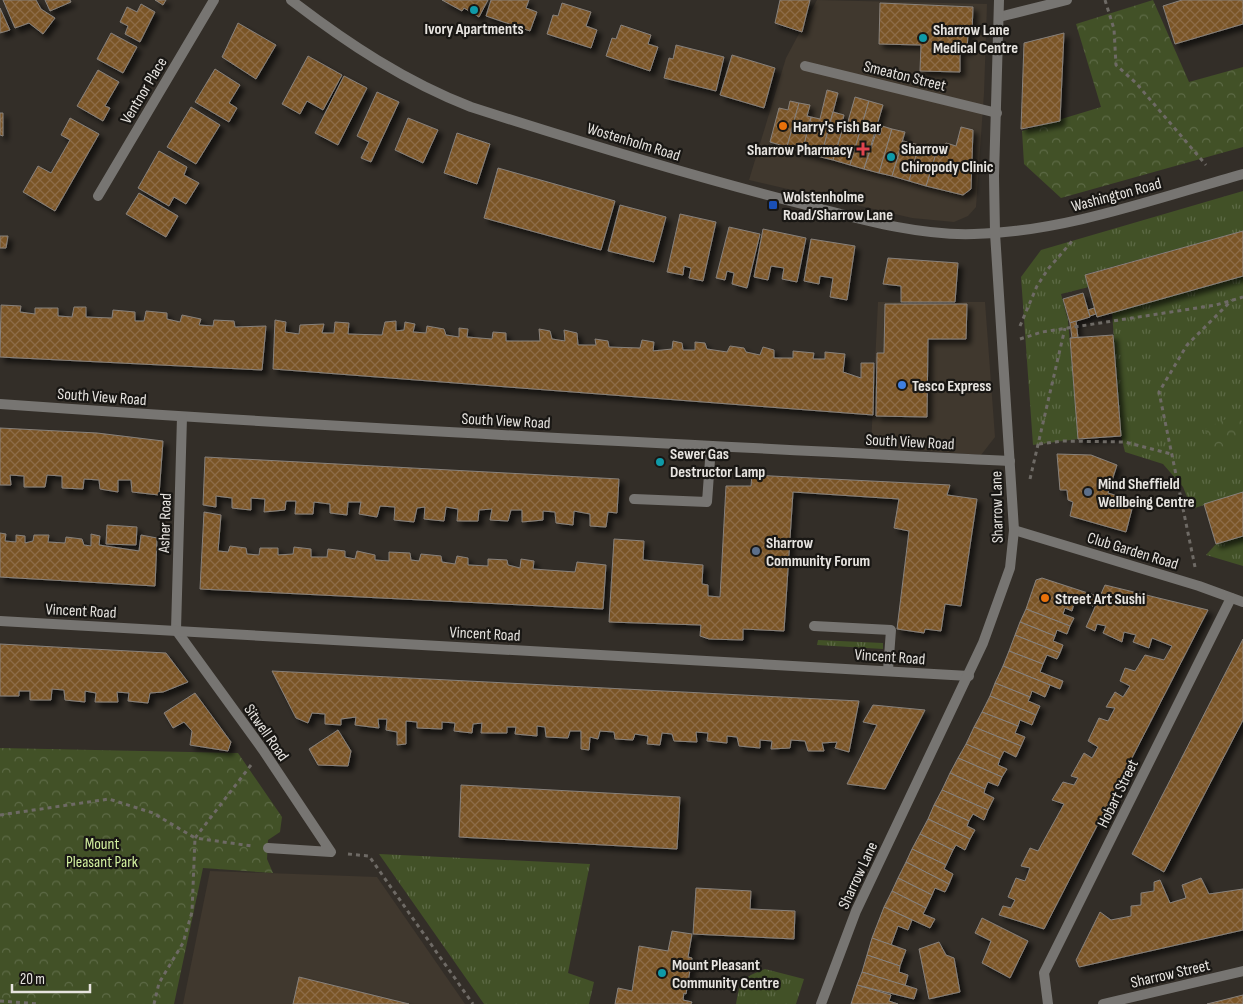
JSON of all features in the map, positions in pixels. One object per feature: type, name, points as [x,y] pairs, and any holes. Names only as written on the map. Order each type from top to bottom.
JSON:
[{"type":"street","name":"Ventnor Place","points":[[98,196],[214,0]]},
{"type":"street","name":"Wostenholm Road","points":[[291,0],[350,44],[436,92],[472,107],[719,182],[853,217],[936,232],[995,233]]},
{"type":"street","name":"Sharrow Lane","points":[[821,1004],[856,911],[969,676],[1010,568],[1014,530],[995,233],[999,0]]},
{"type":"street","points":[[999,17],[1067,0]]},
{"type":"street","name":"Smeaton Street","points":[[806,66],[997,113]]},
{"type":"street","name":"Washington Road","points":[[995,233],[1048,227],[1243,174]]},
{"type":"street","name":"South View Road","points":[[0,404],[182,417],[1010,461]]},
{"type":"street","name":"Asher Road","points":[[176,630],[182,417]]},
{"type":"street","points":[[634,498],[707,502],[711,446]]},
{"type":"street","name":"Club Garden Road","points":[[1014,530],[1199,586],[1243,602]]},
{"type":"street","name":"Hobart Street","points":[[1048,1004],[1044,973],[1231,598]]},
{"type":"street","name":"Vincent Road","points":[[0,621],[969,676]]},
{"type":"street","points":[[814,626],[892,630],[888,670]]},
{"type":"street","name":"Sitwell Road","points":[[176,630],[262,750],[331,852]]},
{"type":"street","points":[[268,848],[331,852]]},
{"type":"street","name":"Sharrow Street","points":[[1103,1004],[1243,971]]},
{"type":"path","points":[[1104,0],[1114,29],[1116,65],[1142,90],[1218,181]]},
{"type":"path","points":[[1095,215],[1048,269],[1037,286],[1014,341],[1042,332],[1243,297]]},
{"type":"path","points":[[1199,586],[1159,392],[1187,345],[1232,300]]},
{"type":"path","points":[[1028,484],[1065,328]]},
{"type":"path","points":[[1039,444],[1062,441],[1125,442],[1171,454]]},
{"type":"path","points":[[154,1004],[159,983],[183,944],[192,912],[195,838],[262,750]]},
{"type":"path","points":[[0,815],[110,799],[154,813],[195,838],[268,848]]},
{"type":"path","points":[[331,852],[369,856],[473,1004]]},
{"type":"path","points":[[0,1000],[40,1004]]},
{"type":"shaded area","points":[[817,0],[987,4],[984,93],[976,207],[968,216],[954,222],[912,218],[749,180],[786,58]]},
{"type":"shaded area","points":[[878,302],[985,302],[995,437],[981,455],[871,446]]},
{"type":"shaded area","points":[[210,871],[377,877],[465,1004],[183,1004]]},
{"type":"green space","points":[[1153,0],[1189,82],[1243,67],[1243,147],[1061,198],[1024,164],[1022,131],[1101,107],[1076,24]]},
{"type":"green space","points":[[1243,191],[1243,231],[1086,274],[1089,287],[1061,294],[1068,320],[1078,439],[1033,445],[1021,277],[1041,250]]},
{"type":"green space","points":[[1243,276],[1243,492],[1192,509],[1183,487],[1163,464],[1125,452],[1121,436],[1112,312]]},
{"type":"green space","points":[[1238,413],[1243,424],[1243,441],[1217,454],[1205,429]]},
{"type":"green space","points":[[1243,536],[1243,566],[1206,555],[1216,544]]},
{"type":"green space","points":[[818,640],[883,643],[883,649],[817,645]]},
{"type":"green space","name":"Mount Pleasant Park","points":[[0,748],[238,753],[282,817],[280,832],[268,840],[267,859],[273,873],[203,868],[174,1004],[0,1004]]},
{"type":"green space","points":[[379,854],[590,864],[568,973],[594,982],[589,1004],[484,1004]]},
{"type":"green space","points":[[765,969],[804,979],[796,1004],[736,1004],[743,980]]},
{"type":"building","points":[[3,0],[36,0],[41,9],[55,18],[43,34],[29,23],[15,28]]},
{"type":"building","points":[[45,0],[70,0],[71,2],[50,11]]},
{"type":"building","points":[[155,0],[166,0],[163,5]]},
{"type":"building","name":"Ivory Apartments","points":[[442,0],[488,0],[479,17],[464,8],[462,11]]},
{"type":"building","points":[[491,0],[529,0],[526,8],[537,12],[530,31],[486,16]]},
{"type":"building","points":[[780,0],[810,0],[802,32],[775,23]]},
{"type":"building","points":[[1182,0],[1243,0],[1243,24],[1175,44],[1163,6]]},
{"type":"building","points":[[562,3],[591,12],[586,26],[597,30],[591,48],[547,34],[553,15],[558,16]]},
{"type":"building","name":"Sharrow Lane Medical Centre","points":[[880,3],[973,7],[972,32],[968,33],[967,51],[960,50],[960,72],[920,71],[921,45],[879,44]]},
{"type":"building","points":[[141,4],[155,12],[140,42],[125,34],[128,26],[120,22],[127,7],[137,12]]},
{"type":"building","points":[[0,8],[10,30],[0,33]]},
{"type":"building","points":[[238,23],[276,45],[256,79],[222,57]]},
{"type":"building","points":[[621,25],[651,35],[648,44],[658,47],[650,71],[606,56],[612,38],[616,39]]},
{"type":"building","points":[[111,33],[137,47],[123,73],[97,59]]},
{"type":"building","points":[[1064,33],[1060,121],[1021,129],[1024,43]]},
{"type":"building","points":[[676,45],[724,57],[716,91],[664,78],[669,58],[673,59]]},
{"type":"building","points":[[732,55],[775,68],[764,108],[720,95]]},
{"type":"building","points":[[308,56],[342,75],[323,110],[307,101],[300,114],[282,104]]},
{"type":"building","points":[[215,69],[240,85],[229,103],[237,108],[229,122],[195,102]]},
{"type":"building","points":[[98,70],[119,82],[105,106],[110,108],[103,121],[77,106]]},
{"type":"building","points":[[344,76],[367,88],[338,145],[315,133]]},
{"type":"building","points":[[827,90],[838,93],[821,157],[802,152],[811,117],[820,119]]},
{"type":"building","points":[[377,92],[399,102],[371,162],[361,158],[369,142],[357,136]]},
{"type":"building","points":[[855,97],[869,101],[850,165],[833,160],[844,124],[847,125]]},
{"type":"building","name":"Harry's Fish Bar","points":[[790,101],[799,103],[787,147],[770,142],[779,108],[788,110]]},
{"type":"building","name":"Sharrow Pharmacy","points":[[869,101],[883,105],[864,169],[850,165]]},
{"type":"building","points":[[799,103],[810,105],[807,116],[811,117],[802,152],[787,147]]},
{"type":"building","points":[[191,107],[220,125],[196,164],[167,147]]},
{"type":"building","points":[[833,112],[844,115],[842,124],[844,124],[833,160],[821,157]]},
{"type":"building","points":[[0,113],[3,113],[3,136],[0,135]]},
{"type":"building","points":[[70,118],[99,134],[55,211],[23,192],[38,166],[51,173],[70,140],[61,135]]},
{"type":"building","points":[[408,118],[438,130],[423,163],[395,150]]},
{"type":"building","points":[[882,126],[892,129],[879,173],[864,169],[876,133],[880,135]]},
{"type":"building","points":[[961,127],[973,130],[971,189],[963,195],[926,186],[937,150],[944,152],[946,143],[956,146]]},
{"type":"building","name":"Sharrow Chiropody Clinic","points":[[892,129],[905,132],[892,176],[879,173]]},
{"type":"building","points":[[457,133],[490,144],[477,184],[444,173]]},
{"type":"building","points":[[903,141],[919,145],[909,181],[892,176]]},
{"type":"building","points":[[919,145],[937,150],[926,186],[909,181]]},
{"type":"building","points":[[159,151],[187,167],[184,175],[199,183],[186,204],[174,197],[169,206],[138,188]]},
{"type":"building","points":[[498,168],[615,201],[601,250],[484,218]]},
{"type":"building","points":[[139,193],[178,216],[166,237],[126,214]]},
{"type":"building","points":[[620,205],[666,217],[654,262],[608,251]]},
{"type":"building","points":[[680,214],[716,222],[703,281],[689,278],[691,268],[684,266],[683,275],[667,272]]},
{"type":"building","points":[[729,227],[760,234],[747,288],[732,284],[734,273],[727,271],[725,280],[716,278]]},
{"type":"building","points":[[763,229],[806,238],[797,282],[782,279],[784,268],[771,266],[768,280],[754,277]]},
{"type":"building","points":[[1243,231],[1243,276],[1097,317],[1085,275]]},
{"type":"building","points":[[0,236],[8,236],[6,248],[0,248]]},
{"type":"building","points":[[811,239],[855,246],[847,300],[830,297],[833,278],[820,276],[819,284],[804,281]]},
{"type":"building","points":[[888,258],[958,263],[955,302],[901,302],[901,286],[883,284]]},
{"type":"building","points":[[1083,293],[1090,317],[1070,323],[1063,299]]},
{"type":"building","name":"Tesco Express","points":[[885,304],[967,304],[966,339],[928,339],[927,417],[876,416],[877,353],[884,353]]},
{"type":"building","points":[[1,305],[21,306],[20,312],[35,314],[35,308],[58,308],[58,316],[72,317],[74,307],[86,307],[86,317],[112,318],[113,310],[135,312],[135,321],[144,321],[146,311],[167,313],[167,319],[180,322],[182,315],[201,319],[199,325],[213,326],[214,320],[234,321],[235,327],[266,326],[262,370],[0,357]]},
{"type":"building","points":[[1094,308],[1096,314],[1090,316],[1088,310]]},
{"type":"building","points":[[275,320],[286,322],[285,332],[299,334],[300,325],[324,324],[322,333],[334,333],[335,322],[349,323],[348,334],[382,335],[385,322],[396,321],[396,331],[404,330],[405,322],[415,324],[413,332],[426,333],[427,326],[444,329],[446,335],[459,337],[459,328],[468,329],[467,337],[492,339],[493,332],[506,333],[506,341],[540,341],[539,329],[550,331],[552,339],[565,341],[564,330],[577,333],[578,345],[596,345],[595,339],[608,341],[609,347],[640,348],[642,340],[654,342],[653,351],[672,349],[673,341],[682,343],[683,350],[695,350],[695,342],[705,343],[707,349],[727,352],[730,346],[744,348],[746,352],[760,355],[763,347],[774,350],[774,358],[793,358],[793,351],[814,353],[813,359],[825,359],[825,352],[845,354],[843,372],[861,378],[861,363],[874,363],[873,415],[273,369]]},
{"type":"building","points":[[1076,321],[1078,338],[1072,338],[1070,323]]},
{"type":"building","points":[[1113,335],[1121,436],[1078,439],[1070,338]]},
{"type":"building","points":[[0,428],[97,433],[163,441],[159,495],[132,492],[131,480],[118,480],[118,492],[100,489],[99,480],[84,479],[83,489],[62,488],[62,476],[47,475],[45,487],[24,487],[24,476],[10,475],[11,485],[0,485]]},
{"type":"building","name":"Mind Sheffield Wellbeing Centre","points":[[1057,454],[1091,455],[1117,465],[1108,493],[1134,501],[1126,532],[1070,516],[1073,502],[1068,500],[1067,490],[1060,490]]},
{"type":"building","points":[[205,457],[619,479],[617,513],[608,512],[606,527],[590,526],[590,514],[574,511],[573,525],[556,523],[555,512],[543,511],[543,520],[522,522],[522,510],[511,510],[508,521],[490,520],[492,509],[479,510],[478,521],[457,521],[458,509],[446,507],[444,521],[424,519],[425,507],[417,508],[414,522],[394,520],[395,507],[380,506],[377,517],[359,514],[361,502],[348,502],[347,515],[330,513],[330,504],[314,502],[313,514],[295,514],[296,501],[286,501],[285,510],[264,512],[265,499],[251,498],[251,510],[232,508],[232,498],[216,496],[216,507],[203,505]]},
{"type":"building","name":"Sharrow Community Forum","points":[[752,475],[950,485],[947,495],[977,499],[961,606],[945,604],[941,631],[925,629],[924,633],[897,629],[909,531],[894,528],[899,499],[793,492],[784,631],[743,629],[743,640],[709,639],[700,636],[701,625],[609,622],[614,539],[644,541],[643,560],[703,565],[702,584],[708,585],[708,596],[720,597],[726,486],[751,486]]},
{"type":"building","points":[[1243,492],[1243,536],[1216,544],[1204,504]]},
{"type":"building","points":[[204,512],[221,515],[218,551],[228,552],[230,546],[246,548],[247,554],[259,555],[260,548],[278,548],[278,555],[293,554],[294,547],[311,549],[311,557],[327,557],[328,549],[345,551],[345,557],[355,559],[357,551],[375,555],[375,560],[389,561],[389,552],[410,553],[411,560],[419,561],[421,554],[441,556],[442,562],[455,564],[457,556],[468,558],[468,565],[488,566],[488,559],[507,560],[508,565],[520,568],[521,559],[534,561],[533,569],[575,572],[577,562],[606,565],[603,609],[200,589]]},
{"type":"building","points":[[107,525],[137,527],[136,545],[106,544]]},
{"type":"building","points":[[0,533],[6,534],[5,541],[16,542],[16,535],[25,536],[25,543],[33,541],[34,535],[49,535],[48,542],[65,543],[66,537],[82,539],[84,545],[91,546],[91,534],[100,536],[99,545],[139,551],[141,535],[157,538],[155,586],[0,577]]},
{"type":"building","points":[[1042,578],[1097,596],[1093,606],[1075,600],[1072,611],[1065,608],[1063,614],[1074,618],[1070,626],[1026,609],[1036,580]]},
{"type":"building","points":[[1105,585],[1208,610],[1044,929],[999,915],[1003,906],[1011,908],[1015,900],[1008,897],[1016,878],[1025,881],[1030,868],[1021,866],[1030,848],[1038,851],[1064,804],[1052,800],[1063,782],[1074,785],[1078,778],[1071,776],[1084,753],[1092,758],[1098,747],[1088,741],[1099,718],[1108,721],[1115,708],[1106,707],[1115,692],[1123,697],[1130,686],[1120,681],[1125,668],[1135,671],[1145,655],[1164,660],[1172,646],[1152,638],[1149,648],[1133,642],[1136,635],[1124,632],[1122,642],[1103,633],[1106,626],[1097,624],[1095,631],[1086,627]]},
{"type":"building","points":[[1026,609],[1070,626],[1067,634],[1057,630],[1055,636],[1020,622]]},
{"type":"building","points":[[1020,622],[1055,636],[1053,641],[1063,645],[1060,653],[1015,635]]},
{"type":"building","points":[[1015,635],[1060,653],[1057,659],[1047,655],[1043,664],[1009,651]]},
{"type":"building","points":[[1243,639],[1243,720],[1164,872],[1132,854]]},
{"type":"building","points":[[0,644],[166,653],[188,682],[163,692],[150,693],[148,703],[128,701],[129,693],[117,692],[118,702],[95,702],[96,693],[85,691],[85,702],[65,700],[64,690],[52,689],[51,700],[30,700],[30,691],[19,691],[19,696],[0,696]]},
{"type":"building","points":[[1009,651],[1043,664],[1040,672],[1063,681],[1060,689],[1003,666]]},
{"type":"building","points":[[1003,666],[1050,685],[1045,697],[1032,691],[1030,697],[995,683]]},
{"type":"building","points":[[272,671],[859,701],[849,752],[835,748],[837,742],[822,743],[824,751],[808,751],[805,741],[791,740],[790,748],[771,749],[772,741],[760,740],[760,748],[739,746],[737,737],[727,736],[727,743],[707,741],[708,733],[696,732],[697,742],[674,741],[672,734],[662,733],[660,745],[647,744],[648,736],[635,734],[633,740],[615,739],[614,732],[600,731],[598,739],[590,737],[589,750],[581,749],[581,731],[570,731],[568,738],[546,737],[545,727],[537,726],[537,736],[515,734],[516,727],[507,727],[507,733],[481,733],[482,723],[473,724],[472,733],[454,731],[455,723],[442,722],[442,729],[417,728],[417,722],[406,721],[406,744],[397,745],[397,732],[386,730],[387,719],[378,719],[379,728],[355,725],[356,717],[341,719],[341,725],[325,724],[325,714],[312,713],[308,723],[296,718]]},
{"type":"building","points":[[995,683],[1030,697],[1028,701],[1040,706],[1036,715],[990,696]]},
{"type":"building","points":[[195,693],[231,742],[228,751],[190,745],[192,731],[184,722],[173,728],[164,713]]},
{"type":"building","points":[[990,696],[1036,715],[1032,725],[1020,720],[1018,726],[982,712]]},
{"type":"building","points":[[873,705],[925,710],[885,789],[847,784],[877,725],[863,722]]},
{"type":"building","points":[[982,712],[1018,726],[1015,733],[1025,737],[1021,746],[974,727]]},
{"type":"building","points":[[974,727],[1021,746],[1016,757],[1004,751],[1000,759],[966,744]]},
{"type":"building","points":[[338,730],[351,751],[348,766],[318,765],[309,749]]},
{"type":"building","points":[[966,744],[1000,759],[998,765],[1007,769],[1002,777],[958,758]]},
{"type":"building","points":[[958,758],[1002,777],[998,786],[988,782],[985,789],[950,773]]},
{"type":"building","points":[[950,773],[985,789],[984,793],[994,798],[988,810],[942,790]]},
{"type":"building","points":[[461,785],[680,797],[677,849],[459,837]]},
{"type":"building","points":[[942,790],[988,810],[984,820],[973,814],[969,821],[934,805]]},
{"type":"building","points":[[934,805],[969,821],[967,826],[975,830],[970,839],[928,819]]},
{"type":"building","points":[[928,819],[970,839],[965,850],[956,845],[953,850],[920,834]]},
{"type":"building","points":[[920,834],[953,850],[946,865],[912,849]]},
{"type":"building","points":[[912,849],[946,865],[944,869],[953,874],[949,884],[906,862]]},
{"type":"building","points":[[906,862],[949,884],[945,892],[935,888],[932,895],[898,878]]},
{"type":"building","points":[[898,878],[932,895],[926,908],[892,891]]},
{"type":"building","points":[[1201,878],[1209,894],[1243,889],[1243,930],[1079,967],[1076,960],[1100,912],[1111,920],[1131,916],[1131,906],[1141,905],[1141,893],[1154,891],[1154,882],[1160,880],[1170,903],[1186,898],[1182,885]]},
{"type":"building","points":[[696,888],[751,891],[750,909],[795,911],[794,939],[693,934]]},
{"type":"building","points":[[892,891],[926,908],[923,914],[935,919],[930,928],[884,907]]},
{"type":"building","points":[[884,907],[912,920],[908,930],[898,926],[891,945],[872,938]]},
{"type":"building","points":[[982,918],[1028,941],[1010,978],[982,963],[991,941],[975,933]]},
{"type":"building","name":"Mount Pleasant Community Centre","points":[[672,931],[692,934],[688,957],[692,958],[686,994],[684,993],[683,1000],[692,1002],[691,1004],[615,1004],[618,988],[632,991],[639,946],[668,951]]},
{"type":"building","points":[[872,938],[906,950],[900,966],[867,955]]},
{"type":"building","points":[[939,942],[946,955],[954,958],[960,992],[929,999],[919,949]]},
{"type":"building","points":[[867,955],[900,966],[899,972],[908,975],[905,986],[862,972]]},
{"type":"building","points":[[862,972],[917,989],[914,999],[857,985]]},
{"type":"building","points":[[299,977],[409,1004],[293,1004]]},
{"type":"building","points":[[857,985],[891,995],[889,1001],[898,1004],[851,1004]]},
{"type":"building","points":[[1243,995],[1243,1004],[1207,1004]]},
{"type":"place","name":"Ivory Apartments","points":[[474,10]]},
{"type":"place","name":"Sharrow Lane Medical Centre","points":[[923,38]]},
{"type":"place","name":"Harry's Fish Bar","points":[[783,126]]},
{"type":"place","name":"Sharrow Pharmacy","points":[[863,149]]},
{"type":"place","name":"Sharrow Chiropody Clinic","points":[[891,157]]},
{"type":"place","name":"Wolstenholme Road/Sharrow Lane","points":[[773,205]]},
{"type":"place","name":"Tesco Express","points":[[902,385]]},
{"type":"place","name":"Sewer Gas Destructor Lamp","points":[[660,462]]},
{"type":"place","name":"Mind Sheffield Wellbeing Centre","points":[[1088,492]]},
{"type":"place","name":"Sharrow Community Forum","points":[[756,551]]},
{"type":"place","name":"Street Art Sushi","points":[[1045,598]]},
{"type":"place","name":"Mount Pleasant Community Centre","points":[[662,973]]}]
